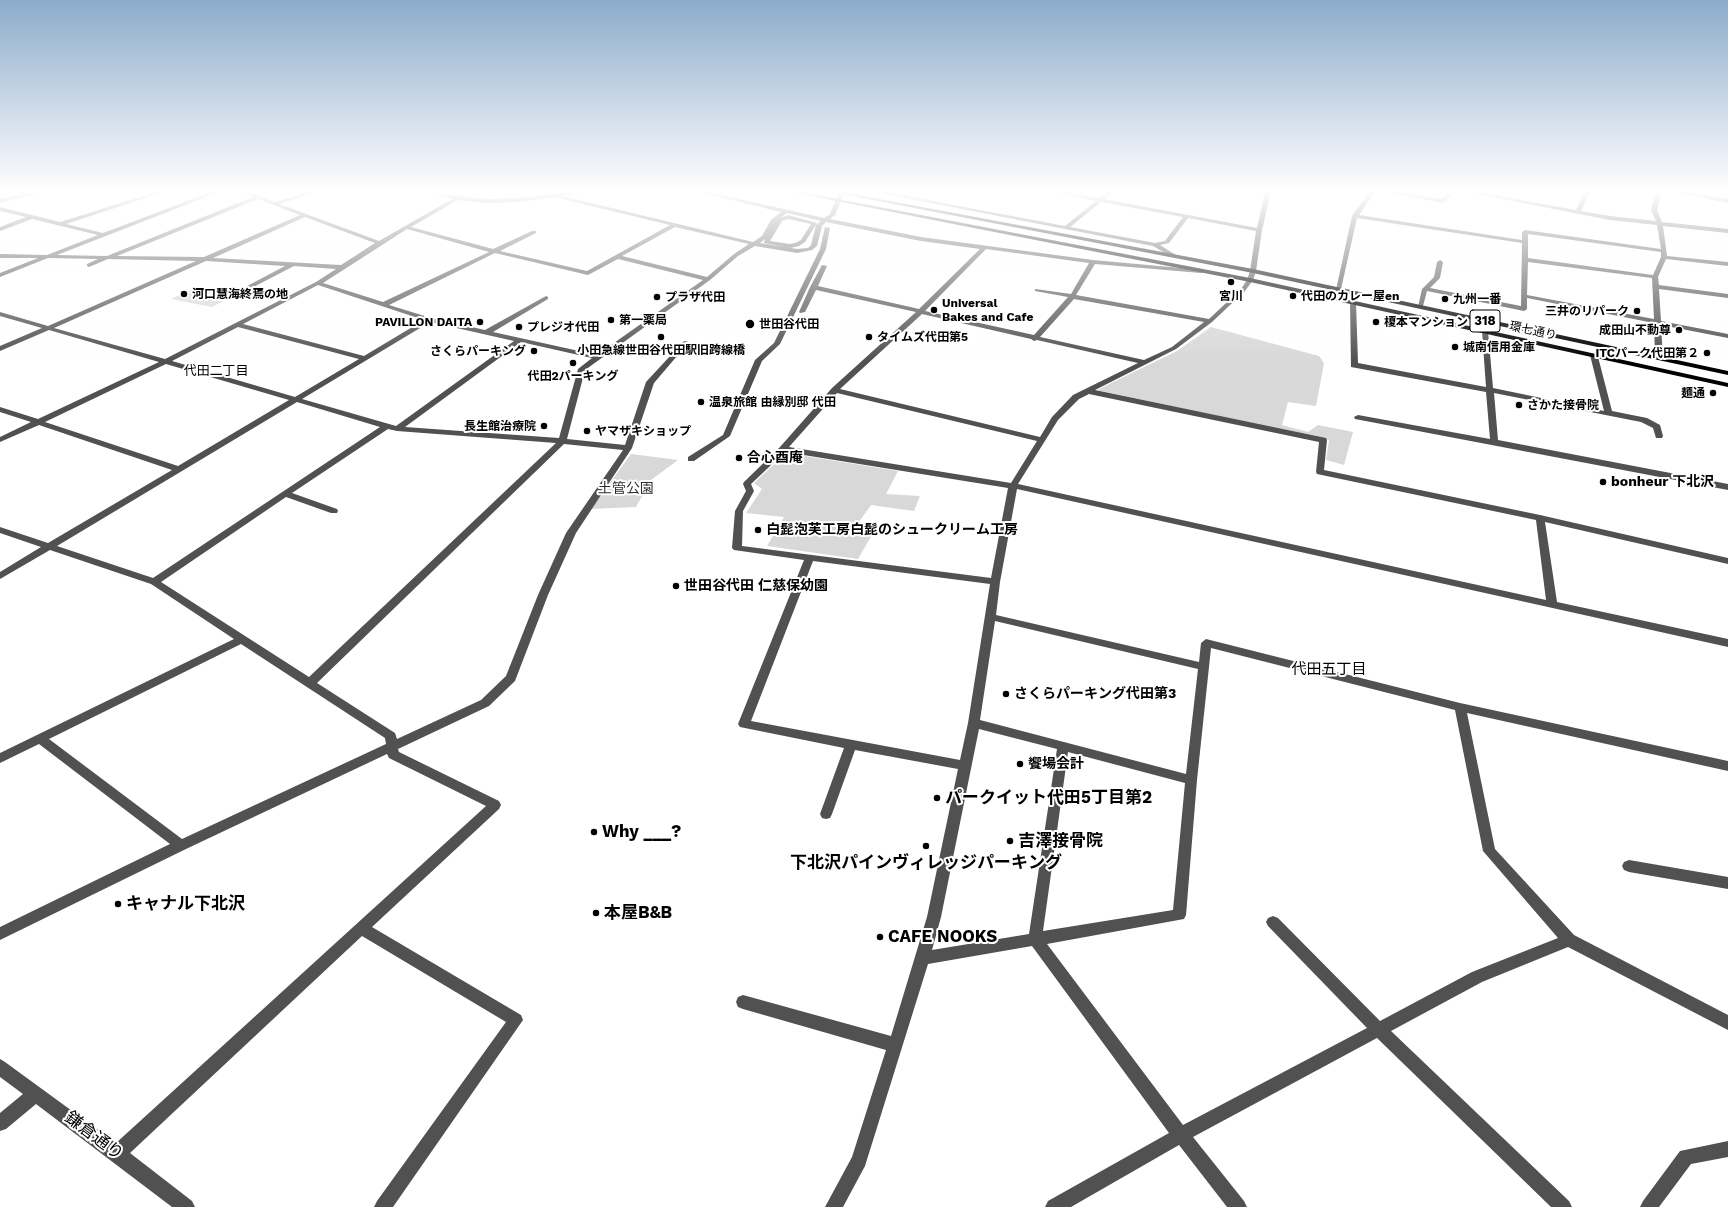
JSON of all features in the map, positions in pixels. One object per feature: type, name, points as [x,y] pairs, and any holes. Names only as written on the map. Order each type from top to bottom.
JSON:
[{"type":"main road","name":"環七通り","points":[[1086,248],[1204,271],[1252,275],[1338,288],[1728,373]]},
{"type":"main road","name":"環七通り","points":[[1133,248],[1174,256],[1252,275],[1353,302],[1728,385]]},
{"type":"street","points":[[0,275],[69,248]]},
{"type":"street","points":[[89,265],[130,248]]},
{"type":"street","points":[[0,350],[229,248]]},
{"type":"street","points":[[0,440],[165,362],[237,325],[318,282],[371,248]]},
{"type":"street","points":[[483,248],[588,273],[633,248]]},
{"type":"street","points":[[386,304],[499,248]]},
{"type":"street","points":[[310,683],[544,460],[562,441],[582,369],[596,357],[708,279],[736,255],[752,248]]},
{"type":"street","points":[[765,248],[820,256]]},
{"type":"street","points":[[769,248],[797,251],[811,248]]},
{"type":"street","points":[[690,459],[726,436],[759,360],[777,344],[823,248]]},
{"type":"street","points":[[984,248],[921,311],[835,390],[783,449],[747,484],[750,491],[739,512],[737,548],[995,582]]},
{"type":"street","points":[[987,248],[1093,262],[1204,271]]},
{"type":"street","points":[[1161,248],[1174,256]]},
{"type":"street","points":[[834,1207],[859,1160],[923,958],[934,916],[974,723],[995,582],[1013,486],[1054,419],[1076,397],[1174,348],[1210,321],[1243,290],[1252,275],[1256,248]]},
{"type":"street","points":[[1338,288],[1348,248]]},
{"type":"street","points":[[1425,289],[1524,309],[1525,248]]},
{"type":"street","points":[[1628,248],[1728,264]]},
{"type":"street","points":[[1659,358],[1655,277],[1664,254],[1663,248]]},
{"type":"street","points":[[0,256],[44,258],[108,257],[205,259],[342,267]]},
{"type":"street","points":[[618,257],[708,279]]},
{"type":"street","points":[[1526,260],[1655,277]]},
{"type":"street","points":[[1034,339],[1072,297],[1093,262]]},
{"type":"street","points":[[1420,306],[1425,289],[1437,278],[1440,262]]},
{"type":"street","points":[[234,295],[293,264]]},
{"type":"street","points":[[802,312],[824,266]]},
{"type":"street","points":[[318,282],[386,304],[429,320],[596,357]]},
{"type":"street","points":[[813,287],[921,311],[1034,339],[1146,363]]},
{"type":"street","points":[[1656,287],[1728,296]]},
{"type":"street","points":[[1037,290],[1210,321]]},
{"type":"street","points":[[1525,296],[1728,336]]},
{"type":"street","points":[[486,333],[546,298]]},
{"type":"street","points":[[1353,302],[1354,365],[1644,420],[1656,427],[1659,436]]},
{"type":"street","points":[[0,314],[397,429],[562,441],[628,448]]},
{"type":"street","points":[[0,322],[11,317]]},
{"type":"street","points":[[0,576],[429,320]]},
{"type":"street","points":[[237,325],[364,358]]},
{"type":"street","points":[[1485,332],[1494,442]]},
{"type":"street","points":[[397,429],[520,340]]},
{"type":"street","points":[[0,934],[181,845],[485,703],[511,678],[543,595],[571,533],[628,448],[650,382],[686,342]]},
{"type":"street","points":[[1594,355],[1608,412]]},
{"type":"street","points":[[835,390],[1041,440]]},
{"type":"street","points":[[1087,391],[1323,440],[1320,472],[1540,518],[1728,561]]},
{"type":"street","points":[[0,409],[180,469]]},
{"type":"street","points":[[1358,417],[1728,487]]},
{"type":"street","points":[[154,582],[385,426]]},
{"type":"street","points":[[783,449],[1013,486],[1728,644]]},
{"type":"street","points":[[286,494],[334,511]]},
{"type":"street","points":[[1540,518],[1552,605]]},
{"type":"street","points":[[0,530],[154,582],[391,736],[393,755],[495,805],[117,1154]]},
{"type":"street","points":[[809,558],[744,724],[965,766]]},
{"type":"street","points":[[991,617],[1204,667]]},
{"type":"street","points":[[0,758],[242,639]]},
{"type":"street","points":[[923,958],[1179,915],[1191,780],[1206,643],[1460,707],[1530,721],[1728,766]]},
{"type":"street","points":[[1460,707],[1489,851],[1569,940],[1728,1023]]},
{"type":"street","points":[[974,723],[1191,780]]},
{"type":"street","points":[[39,738],[181,845]]},
{"type":"street","points":[[826,814],[851,745]]},
{"type":"street","points":[[1063,746],[1035,939],[1181,1135],[1238,1207]]},
{"type":"street","points":[[1629,866],[1728,883]]},
{"type":"street","points":[[1273,922],[1378,1029],[1563,1207]]},
{"type":"street","points":[[361,928],[516,1020],[383,1207]]},
{"type":"street","points":[[1054,1207],[1181,1135],[1477,977],[1569,940]]},
{"type":"street","points":[[744,1002],[896,1045]]},
{"type":"street","name":"鎌倉通り","points":[[0,1067],[186,1207]]},
{"type":"street","points":[[0,1124],[36,1094]]},
{"type":"street","points":[[1649,1207],[1686,1157],[1728,1149]]},
{"type":"green space","points":[[195,288],[235,295],[212,307],[171,299]]},
{"type":"green space","points":[[1211,327],[1319,356],[1324,363],[1316,406],[1288,402],[1282,425],[1308,432],[1318,425],[1353,432],[1344,465],[1326,460],[1329,440],[1097,390],[1177,351]]},
{"type":"green space","points":[[786,453],[898,471],[886,494],[920,496],[914,511],[871,505],[854,529],[873,533],[858,559],[767,546],[784,517],[746,513],[762,489],[754,483]]},
{"type":"green space","name":"土管公園","points":[[631,454],[678,460],[651,480],[636,507],[591,509]]},
{"type":"place","name":"宮川","points":[[1231,282]]},
{"type":"place","name":"河口慧海終焉の地","points":[[184,294]]},
{"type":"place","name":"代田のカレー屋en","points":[[1293,296]]},
{"type":"place","name":"プラザ代田","points":[[657,297]]},
{"type":"place","name":"九州一番","points":[[1445,299]]},
{"type":"place","name":"Universal Bakes and Cafe","points":[[934,310]]},
{"type":"place","name":"三井のリパーク","points":[[1637,311]]},
{"type":"place","name":"第一薬局","points":[[611,320]]},
{"type":"place","name":"PAVILLON DAITA","points":[[480,322]]},
{"type":"place","name":"榎本マンション","points":[[1376,322]]},
{"type":"place","name":"世田谷代田","points":[[750,324]]},
{"type":"place","name":"プレジオ代田","points":[[519,327]]},
{"type":"place","name":"成田山不動尊","points":[[1679,330]]},
{"type":"place","name":"小田急線世田谷代田駅旧跨線橋","points":[[661,337]]},
{"type":"place","name":"タイムズ代田第5","points":[[869,337]]},
{"type":"place","name":"城南信用金庫","points":[[1455,347]]},
{"type":"place","name":"さくらパーキング","points":[[534,351]]},
{"type":"place","name":"ITCパーク代田第２","points":[[1707,353]]},
{"type":"place","name":"代田2パーキング","points":[[573,363]]},
{"type":"place","name":"麺通","points":[[1713,393]]},
{"type":"place","name":"温泉旅館 由縁別邸 代田","points":[[701,402]]},
{"type":"place","name":"さかた接骨院","points":[[1519,405]]},
{"type":"place","name":"長生館治療院","points":[[544,426]]},
{"type":"place","name":"ヤマザキショップ","points":[[587,431]]},
{"type":"place","name":"合心酉庵","points":[[739,458]]},
{"type":"place","name":"bonheur 下北沢","points":[[1603,482]]},
{"type":"place","name":"白髭泡芙工房白髭のシュークリーム工房","points":[[758,530]]},
{"type":"place","name":"世田谷代田 仁慈保幼園","points":[[676,586]]},
{"type":"place","name":"さくらパーキング代田第3","points":[[1006,694]]},
{"type":"place","name":"饗場会計","points":[[1020,764]]},
{"type":"place","name":"パークイット代田5丁目第2","points":[[937,798]]},
{"type":"place","name":"Why ___?","points":[[594,832]]},
{"type":"place","name":"吉澤接骨院","points":[[1010,841]]},
{"type":"place","name":"下北沢パインヴィレッジパーキング","points":[[926,846]]},
{"type":"place","name":"キャナル下北沢","points":[[118,904]]},
{"type":"place","name":"本屋B&B","points":[[596,913]]},
{"type":"place","name":"CAFE NOOKS","points":[[880,937]]},
{"type":"district","name":"代田二丁目","points":[[216,371]]},
{"type":"district","name":"代田五丁目","points":[[1329,670]]}]
